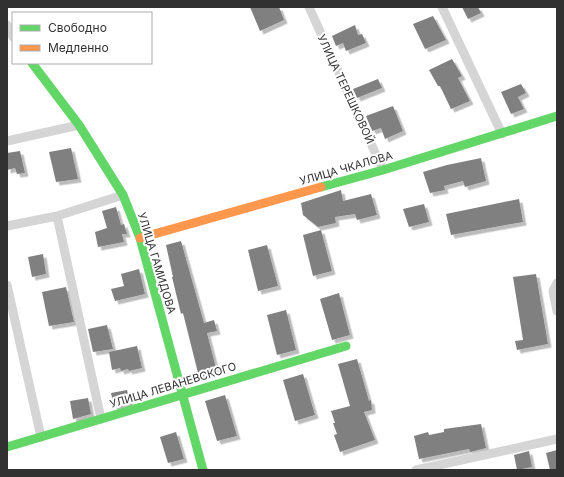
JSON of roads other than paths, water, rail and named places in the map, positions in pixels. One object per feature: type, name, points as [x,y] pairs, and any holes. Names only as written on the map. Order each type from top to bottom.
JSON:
[{"type":"street","name":"УЛИЦА ТЕРЕШКОВОЙ","points":[[309,7],[383,170]]},
{"type":"street","points":[[442,7],[502,134]]},
{"type":"street","points":[[7,25],[12,36]]},
{"type":"street","name":"УЛИЦА ГАМИДОВА","points":[[33,64],[79,125],[123,195],[140,238],[203,470]]},
{"type":"street","name":"УЛИЦА ЧКАЛОВА","points":[[140,238],[383,170],[557,116]]},
{"type":"street","points":[[7,141],[79,125]]},
{"type":"street","points":[[7,226],[57,216],[123,195]]},
{"type":"street","points":[[57,216],[101,419]]},
{"type":"street","points":[[557,283],[553,291],[557,311]]},
{"type":"street","points":[[7,285],[41,437]]},
{"type":"street","name":"УЛИЦА ЛЕВАНЕВСКОГО","points":[[7,447],[346,346]]},
{"type":"street","points":[[416,470],[557,439]]}]
